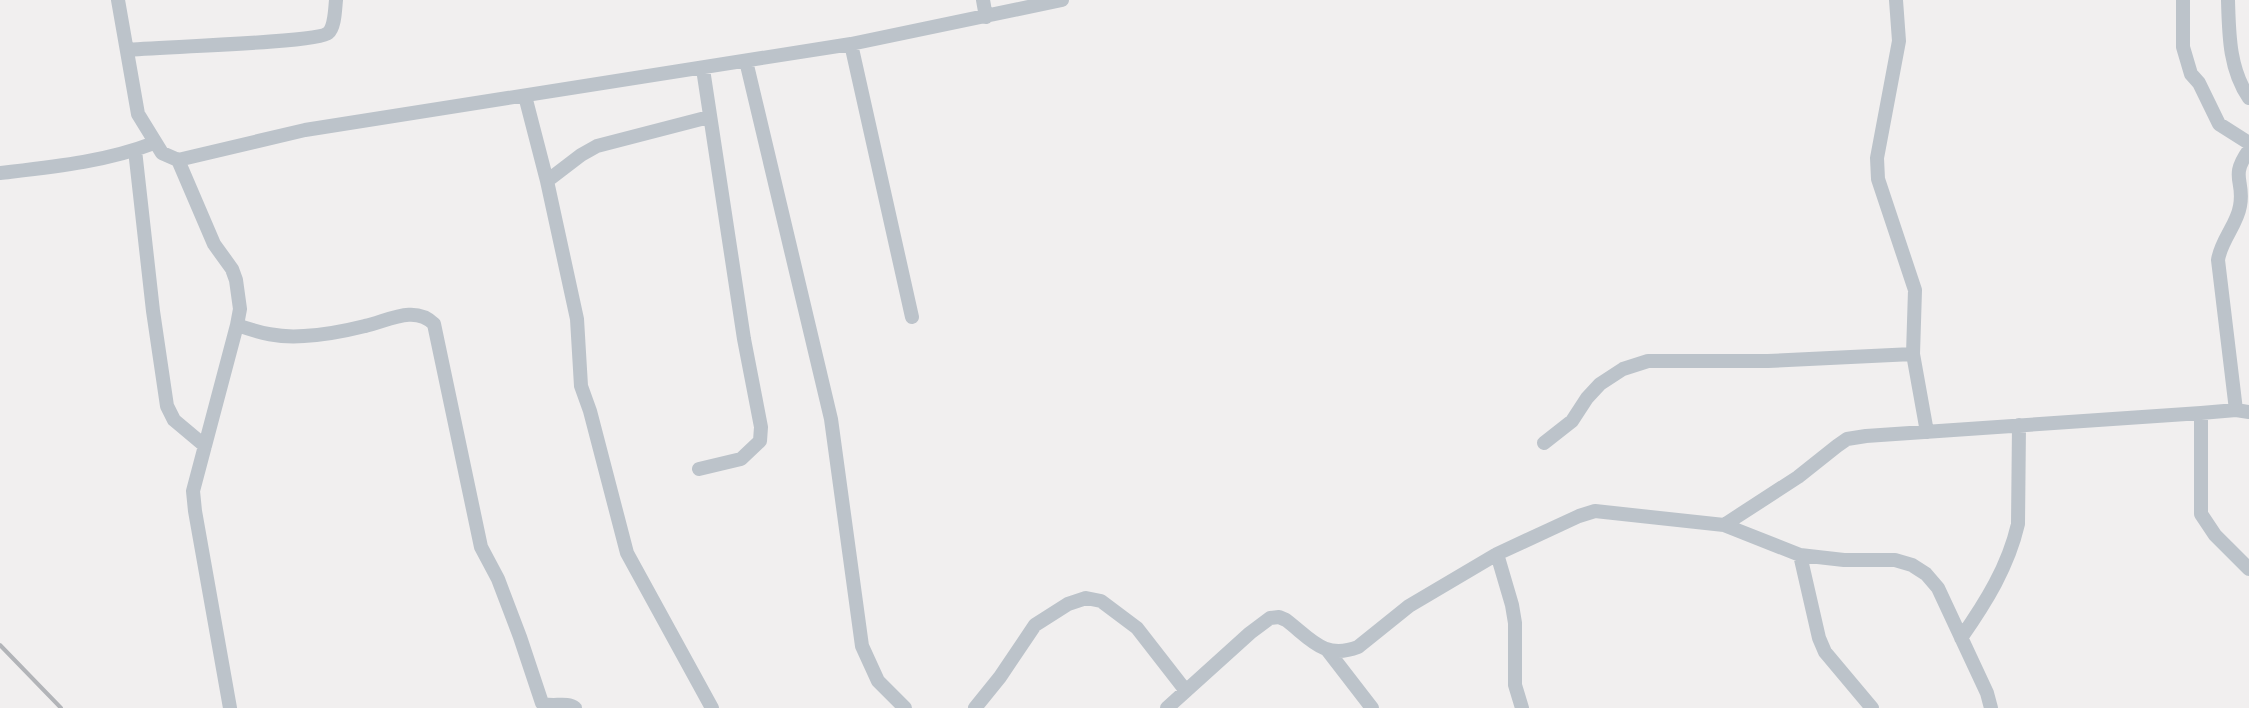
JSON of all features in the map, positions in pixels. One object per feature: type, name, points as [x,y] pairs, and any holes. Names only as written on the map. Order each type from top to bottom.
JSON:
[{"type":"street","points":[[118,0],[138,114],[154,143],[162,153],[178,160],[305,130],[703,69],[851,44],[1062,0]]},
{"type":"street","points":[[127,50],[281,41],[322,36],[330,32],[336,0]]},
{"type":"street","points":[[983,0],[986,17]]},
{"type":"street","points":[[1896,0],[1899,41],[1877,167],[1878,179],[1915,290],[1913,354],[1927,432]]},
{"type":"street","points":[[2183,0],[2183,47],[2191,74],[2199,83],[2219,124],[2249,142]]},
{"type":"street","points":[[2228,0],[2229,41],[2234,67],[2249,98]]},
{"type":"street","points":[[851,44],[912,317]]},
{"type":"street","points":[[746,61],[830,419],[862,646],[878,681],[906,708]]},
{"type":"street","points":[[699,469],[741,458],[760,441],[761,427],[744,339],[703,69]]},
{"type":"street","points":[[525,96],[547,181],[577,319],[581,386],[590,411],[627,553],[712,708]]},
{"type":"street","points":[[547,181],[581,155],[597,146],[710,117]]},
{"type":"street","points":[[0,173],[60,166],[135,150],[154,143]]},
{"type":"street","points":[[135,150],[153,311],[167,406],[174,420],[205,446]]},
{"type":"street","points":[[1724,525],[1798,477],[1847,439],[2020,425],[2243,411],[2218,260],[2220,247],[2241,204],[2238,170],[2249,150]]},
{"type":"street","points":[[178,160],[214,244],[232,269],[236,280],[240,309],[194,491],[195,511],[230,708]]},
{"type":"street","points":[[237,325],[271,336],[302,336],[334,333],[403,315],[424,317],[434,324],[481,547],[498,578],[542,703],[548,706],[572,705],[575,708]]},
{"type":"street","points":[[1544,443],[1572,421],[1587,398],[1600,384],[1623,369],[1648,361],[1768,361],[1913,354]]},
{"type":"street","points":[[2201,413],[2201,514],[2214,535],[2249,569]]},
{"type":"street","points":[[1961,638],[1992,592],[2015,537],[2018,524],[2020,425]]},
{"type":"street","points":[[1328,652],[1338,652],[1358,647],[1409,606],[1497,554],[1578,516],[1596,511],[1724,525],[1800,555],[1844,560],[1895,560],[1912,566],[1926,574],[1938,588],[1991,708]]},
{"type":"street","points":[[1497,554],[1512,605],[1515,623],[1515,685],[1522,708]]},
{"type":"street","points":[[1800,555],[1819,638],[1825,652],[1872,708]]},
{"type":"street","points":[[975,708],[1000,677],[1035,625],[1068,604],[1086,598],[1101,601],[1137,628],[1186,691]]},
{"type":"street","points":[[1167,708],[1270,618],[1279,617],[1286,620],[1328,652],[1372,708]]},
{"type":"railway","points":[[0,645],[61,708]]}]
